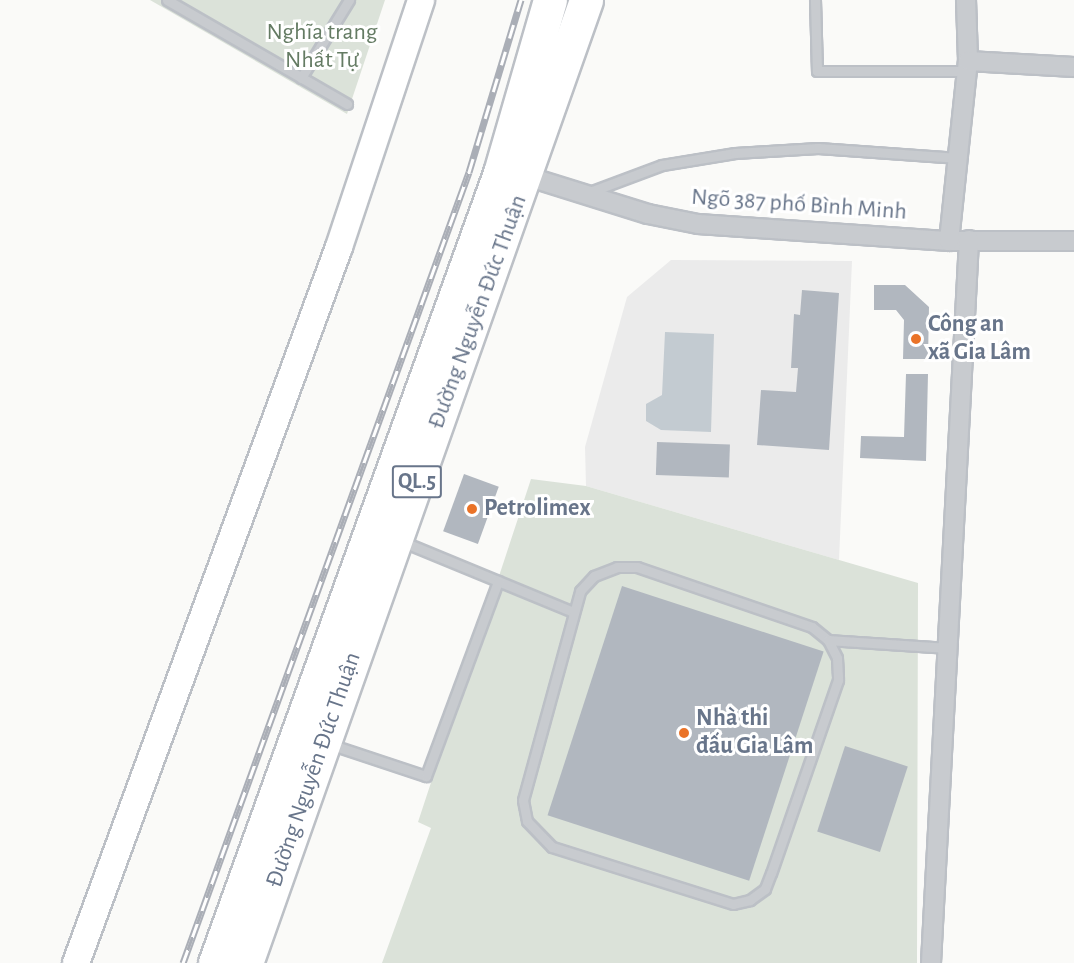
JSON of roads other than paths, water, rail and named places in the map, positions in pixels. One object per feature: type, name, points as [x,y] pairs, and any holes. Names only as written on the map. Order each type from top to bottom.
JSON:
[{"type":"highway","name":"Đường Nguyễn Đức Thuận","points":[[246,963],[396,539],[396,499],[500,173],[550,0]]},
{"type":"highway","name":"Đường Nguyễn Đức Thuận","points":[[215,963],[396,499],[526,176],[586,0]]},
{"type":"street","points":[[76,963],[339,247],[422,0]]},
{"type":"street","points":[[949,241],[960,158],[967,66],[966,0]]},
{"type":"street","points":[[967,66],[1074,67]]},
{"type":"street","name":"Ngõ 387 phố Bình Minh","points":[[526,176],[582,195],[698,224],[949,241],[1074,241]]},
{"type":"street","points":[[931,963],[969,240]]},
{"type":"lane","points":[[167,0],[347,104]]},
{"type":"lane","points":[[302,78],[349,0]]},
{"type":"lane","points":[[815,0],[817,71],[967,66]]},
{"type":"lane","points":[[582,195],[662,165],[735,153],[818,147],[960,158]]},
{"type":"lane","points":[[396,539],[573,612]]},
{"type":"lane","points":[[617,567],[637,567],[812,627],[828,640],[837,658],[838,680],[765,889],[750,900],[733,904],[552,847],[527,821],[523,800],[573,612],[580,591],[594,576],[617,567]]},
{"type":"lane","points":[[323,742],[426,776],[498,581]]},
{"type":"lane","points":[[828,640],[948,648]]},
{"type":"railway","points":[[183,963],[469,172],[521,0]]},
{"type":"place","name":"Công an xã Gia Lâm","points":[[916,339]]},
{"type":"place","name":"Petrolimex","points":[[472,509]]},
{"type":"place","name":"Nhà thi đấu Gia Lâm","points":[[684,733]]},
{"type":"park label","name":"Nghĩa trang Nhất Tự","points":[[322,47]]}]
